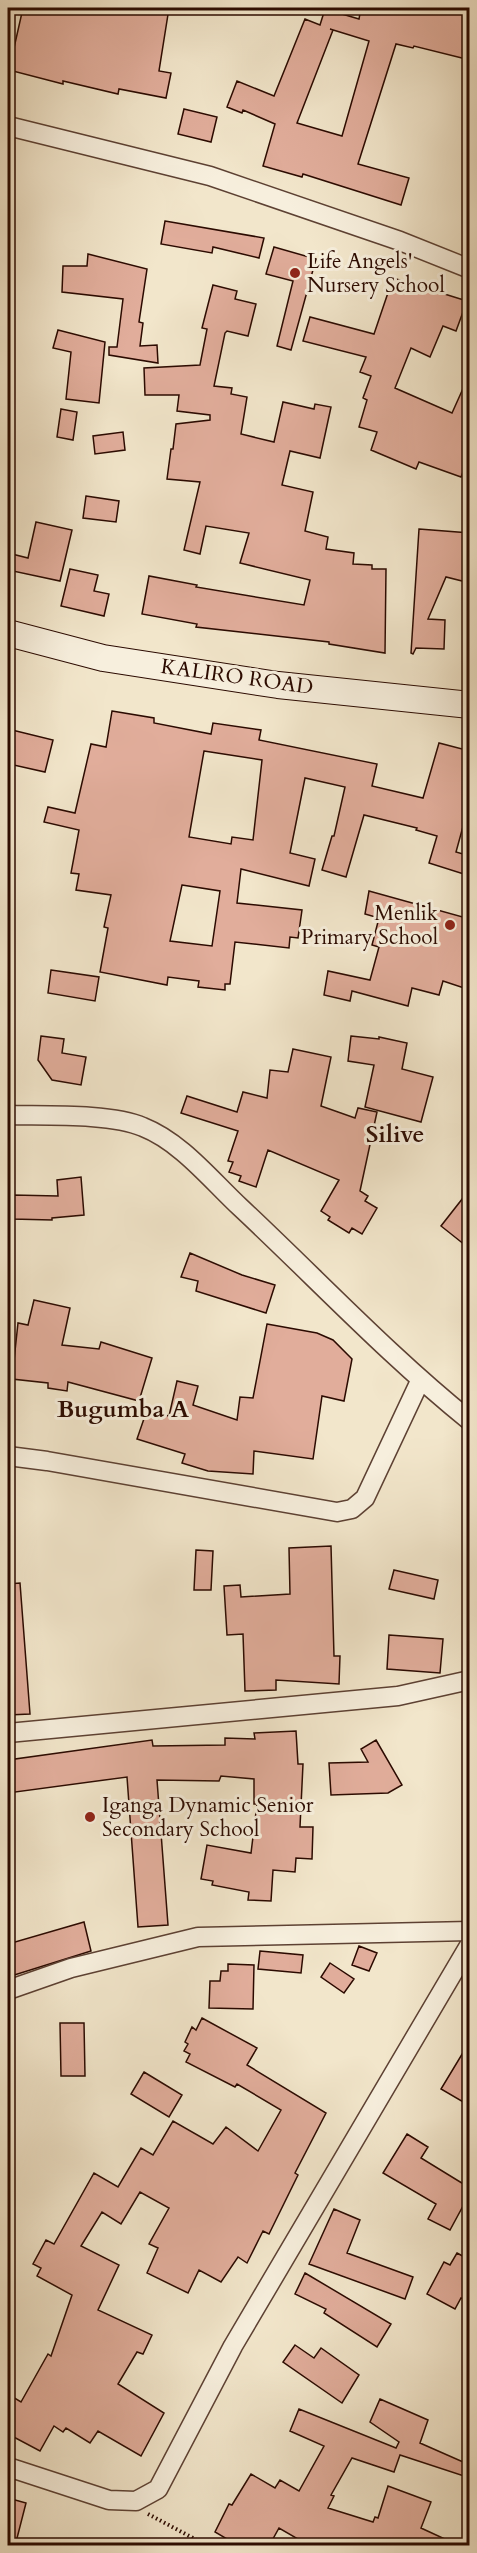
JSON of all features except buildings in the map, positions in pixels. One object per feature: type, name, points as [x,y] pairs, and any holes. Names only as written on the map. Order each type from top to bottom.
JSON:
[{"type":"main road","name":"KALIRO ROAD","points":[[8,633],[103,658],[278,685],[470,705]]},
{"type":"street","points":[[8,126],[210,176],[400,241],[470,269]]},
{"type":"street","points":[[8,1115],[93,1117],[142,1126],[176,1147],[323,1284],[420,1381],[470,1421]]},
{"type":"street","points":[[8,1456],[337,1512],[352,1509],[365,1498],[420,1381]]},
{"type":"street","points":[[8,1733],[398,1696],[470,1680]]},
{"type":"street","points":[[8,1990],[70,1968],[198,1937],[470,1931]]},
{"type":"street","points":[[8,2468],[109,2500],[136,2500],[158,2489],[233,2346],[470,1944]]},
{"type":"path","points":[[136,2500],[152,2518],[208,2546]]},
{"type":"place","name":"Life Angels' Nursery School","points":[[295,273]]},
{"type":"place","name":"Menlik Primary School","points":[[450,925]]},
{"type":"place","name":"Iganga Dynamic Senior Secondary School","points":[[90,1817]]},
{"type":"district","name":"Silive","points":[[395,1134]]},
{"type":"district","name":"Bugumba A","points":[[123,1409]]}]
